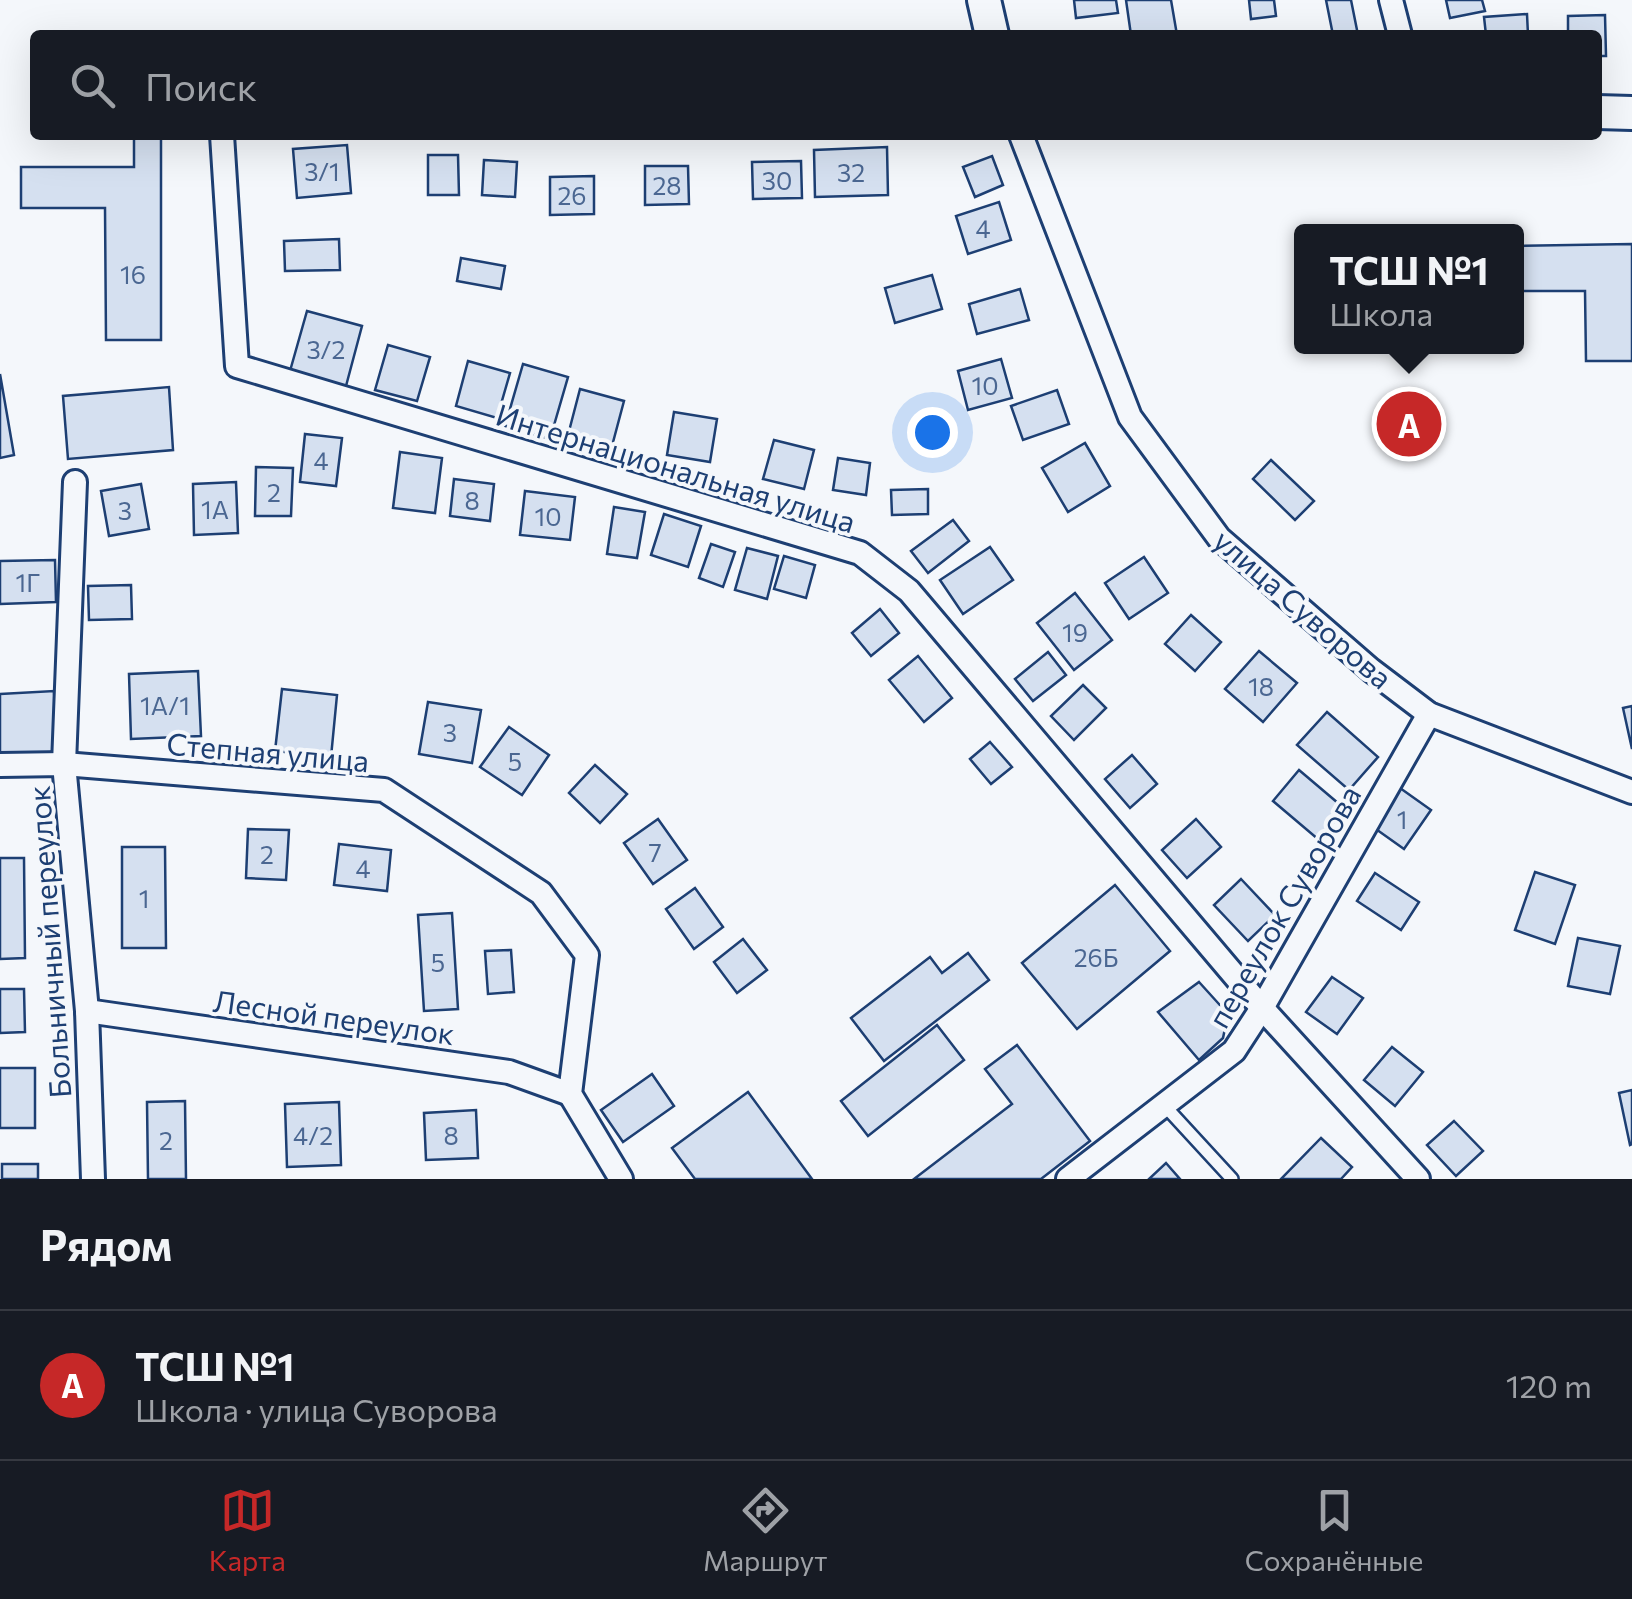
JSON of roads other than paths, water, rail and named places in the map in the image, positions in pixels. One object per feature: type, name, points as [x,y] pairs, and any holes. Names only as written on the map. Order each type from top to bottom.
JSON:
[{"type":"street","points":[[984,0],[991,30]]},
{"type":"street","points":[[1390,0],[1399,30]]},
{"type":"street","points":[[1602,112],[1632,113]]},
{"type":"street","name":"Интернациональная улица","points":[[222,140],[237,366],[860,554],[909,591],[1262,1008],[1418,1179]]},
{"type":"street","name":"улица Суворова","points":[[1023,140],[1130,418],[1219,538],[1371,670],[1428,714],[1632,792]]},
{"type":"street","points":[[64,764],[75,482]]},
{"type":"street","name":"переулок Суворова","points":[[1068,1179],[1234,1051],[1428,714]]},
{"type":"street","name":"Больничный переулок","points":[[0,765],[64,764],[87,1011],[93,1179]]},
{"type":"street","name":"Степная улица","points":[[64,764],[384,790],[541,893],[587,955],[570,1094]]},
{"type":"street","name":"Лесной переулок","points":[[87,1011],[509,1072],[570,1094]]},
{"type":"street","points":[[570,1094],[620,1179]]},
{"type":"lane","points":[[1164,1104],[1232,1179]]},
{"type":"place","name":"ТСШ №1","points":[[1409,424]]}]
